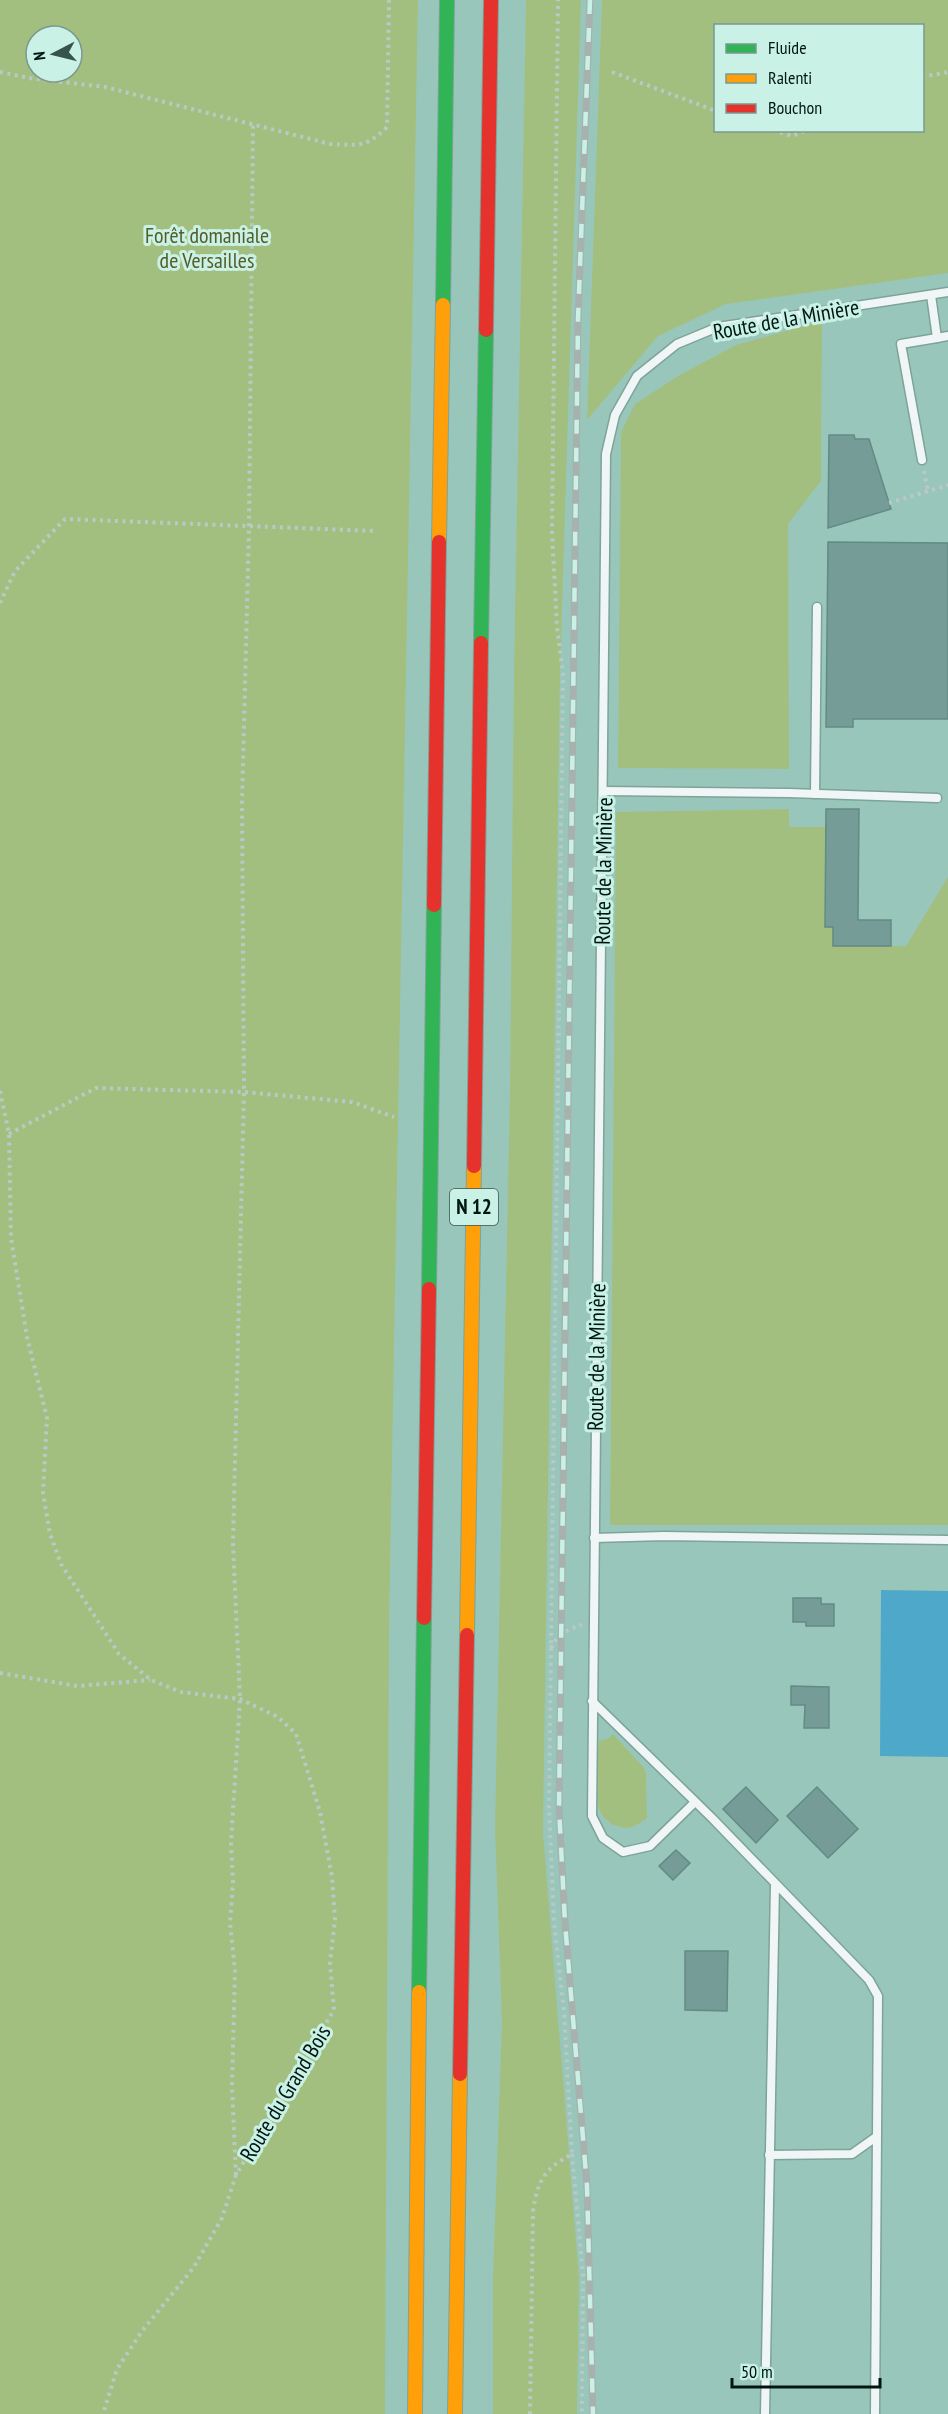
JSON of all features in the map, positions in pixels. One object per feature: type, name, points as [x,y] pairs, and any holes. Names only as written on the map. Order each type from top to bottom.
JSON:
[{"type":"highway","name":"N 12","points":[[416,2414],[420,1883],[447,0]]},
{"type":"highway","name":"N 12","points":[[455,2414],[491,0]]},
{"type":"lane","name":"Route de la Minière","points":[[694,1802],[650,1846],[623,1852],[603,1839],[592,1816],[606,454],[615,415],[637,376],[677,344],[718,327],[948,292]]},
{"type":"lane","points":[[931,295],[937,338]]},
{"type":"lane","points":[[922,460],[901,344],[948,336]]},
{"type":"lane","points":[[815,794],[817,607]]},
{"type":"lane","points":[[604,791],[937,798]]},
{"type":"lane","points":[[594,1538],[664,1536],[948,1540]]},
{"type":"lane","points":[[592,1701],[712,1818],[869,1980],[878,1996],[875,2414]]},
{"type":"lane","points":[[765,2414],[775,1885]]},
{"type":"lane","points":[[769,2155],[852,2154],[876,2137]]},
{"type":"path","points":[[0,72],[29,78],[105,87],[330,144],[357,145],[373,140],[387,127],[389,0]]},
{"type":"path","points":[[558,0],[552,531],[557,627],[563,673],[550,1649],[551,1859],[583,2274],[582,2414]]},
{"type":"path","points":[[612,72],[714,110]]},
{"type":"path","points":[[924,77],[948,72]]},
{"type":"path","points":[[236,2175],[232,2086],[234,1971],[230,1923],[233,1883],[231,1843],[240,1699],[233,1544],[244,1092],[242,805],[249,528],[253,125]]},
{"type":"path","points":[[779,132],[792,136],[802,132]]},
{"type":"path","points":[[889,503],[948,484]]},
{"type":"path","points":[[0,603],[15,571],[65,519],[249,528],[376,531]]},
{"type":"path","points":[[9,1134],[96,1088],[244,1092],[352,1102],[394,1117]]},
{"type":"path","points":[[0,1091],[9,1134],[11,1238],[27,1337],[47,1418],[43,1493],[50,1533],[61,1564],[119,1654],[151,1680]]},
{"type":"path","points":[[550,1649],[556,1639],[569,1630],[593,1622]]},
{"type":"path","points":[[0,1673],[77,1686],[151,1680]]},
{"type":"path","name":"Route du Grand Bois","points":[[103,2414],[117,2369],[142,2331],[194,2267],[222,2218],[236,2175],[334,2010],[330,1963],[335,1920],[327,1843],[296,1734],[278,1717],[240,1699],[181,1692],[151,1680]]},
{"type":"path","points":[[530,2414],[533,2211],[537,2186],[552,2164],[572,2154]]},
{"type":"green space","name":"Forêt domaniale de Versailles","points":[[0,0],[418,0],[389,1629],[385,2414],[0,2414]]},
{"type":"green space","points":[[526,0],[581,0],[560,674],[543,1832],[579,2277],[577,2414],[493,2414],[493,2275],[502,2022],[495,1828],[510,1088],[514,671]]},
{"type":"green space","points":[[602,0],[948,0],[948,273],[726,304],[658,336],[587,420]]},
{"type":"green space","points":[[822,321],[821,481],[788,524],[789,769],[618,768],[621,432],[635,404],[678,376],[736,345]]},
{"type":"green space","points":[[789,809],[789,827],[826,827],[825,927],[833,927],[833,946],[906,946],[948,877],[948,1525],[610,1525],[616,812]]},
{"type":"green space","points":[[613,1734],[644,1768],[646,1774],[647,1818],[629,1828],[609,1822],[601,1814],[598,1805],[599,1741]]},
{"type":"water","points":[[881,1590],[948,1591],[948,1757],[880,1756]]},
{"type":"building","points":[[829,435],[854,435],[855,439],[869,439],[891,509],[828,528]]},
{"type":"building","points":[[828,542],[948,543],[948,719],[853,719],[853,727],[826,727]]},
{"type":"building","points":[[826,809],[859,809],[858,920],[891,920],[891,946],[833,946],[833,927],[825,927]]},
{"type":"building","points":[[793,1598],[821,1598],[821,1604],[834,1604],[834,1626],[806,1626],[806,1622],[793,1622]]},
{"type":"building","points":[[791,1686],[829,1687],[829,1728],[804,1728],[805,1705],[791,1705]]},
{"type":"building","points":[[746,1787],[778,1820],[756,1843],[723,1809]]},
{"type":"building","points":[[817,1787],[858,1829],[828,1858],[787,1816]]},
{"type":"building","points":[[676,1850],[690,1863],[673,1880],[659,1866]]},
{"type":"building","points":[[685,1951],[728,1951],[727,2011],[685,2010]]},
{"type":"railway","points":[[590,0],[578,319],[559,1808],[565,1923],[587,2186],[593,2414]]},
{"type":"traffic: fast","points":[[443,305],[447,0]]},
{"type":"traffic: fast","points":[[481,643],[486,330]]},
{"type":"traffic: fast","points":[[429,1289],[434,905]]},
{"type":"traffic: fast","points":[[419,1992],[424,1618]]},
{"type":"traffic: slow","points":[[439,542],[443,305]]},
{"type":"traffic: slow","points":[[467,1635],[474,1166]]},
{"type":"traffic: slow","points":[[415,2414],[419,1992]]},
{"type":"traffic: slow","points":[[455,2414],[460,2074]]},
{"type":"traffic: jam","points":[[486,330],[491,0]]},
{"type":"traffic: jam","points":[[434,905],[439,542]]},
{"type":"traffic: jam","points":[[474,1166],[481,643]]},
{"type":"traffic: jam","points":[[424,1618],[429,1289]]},
{"type":"traffic: jam","points":[[460,2074],[467,1635]]}]
